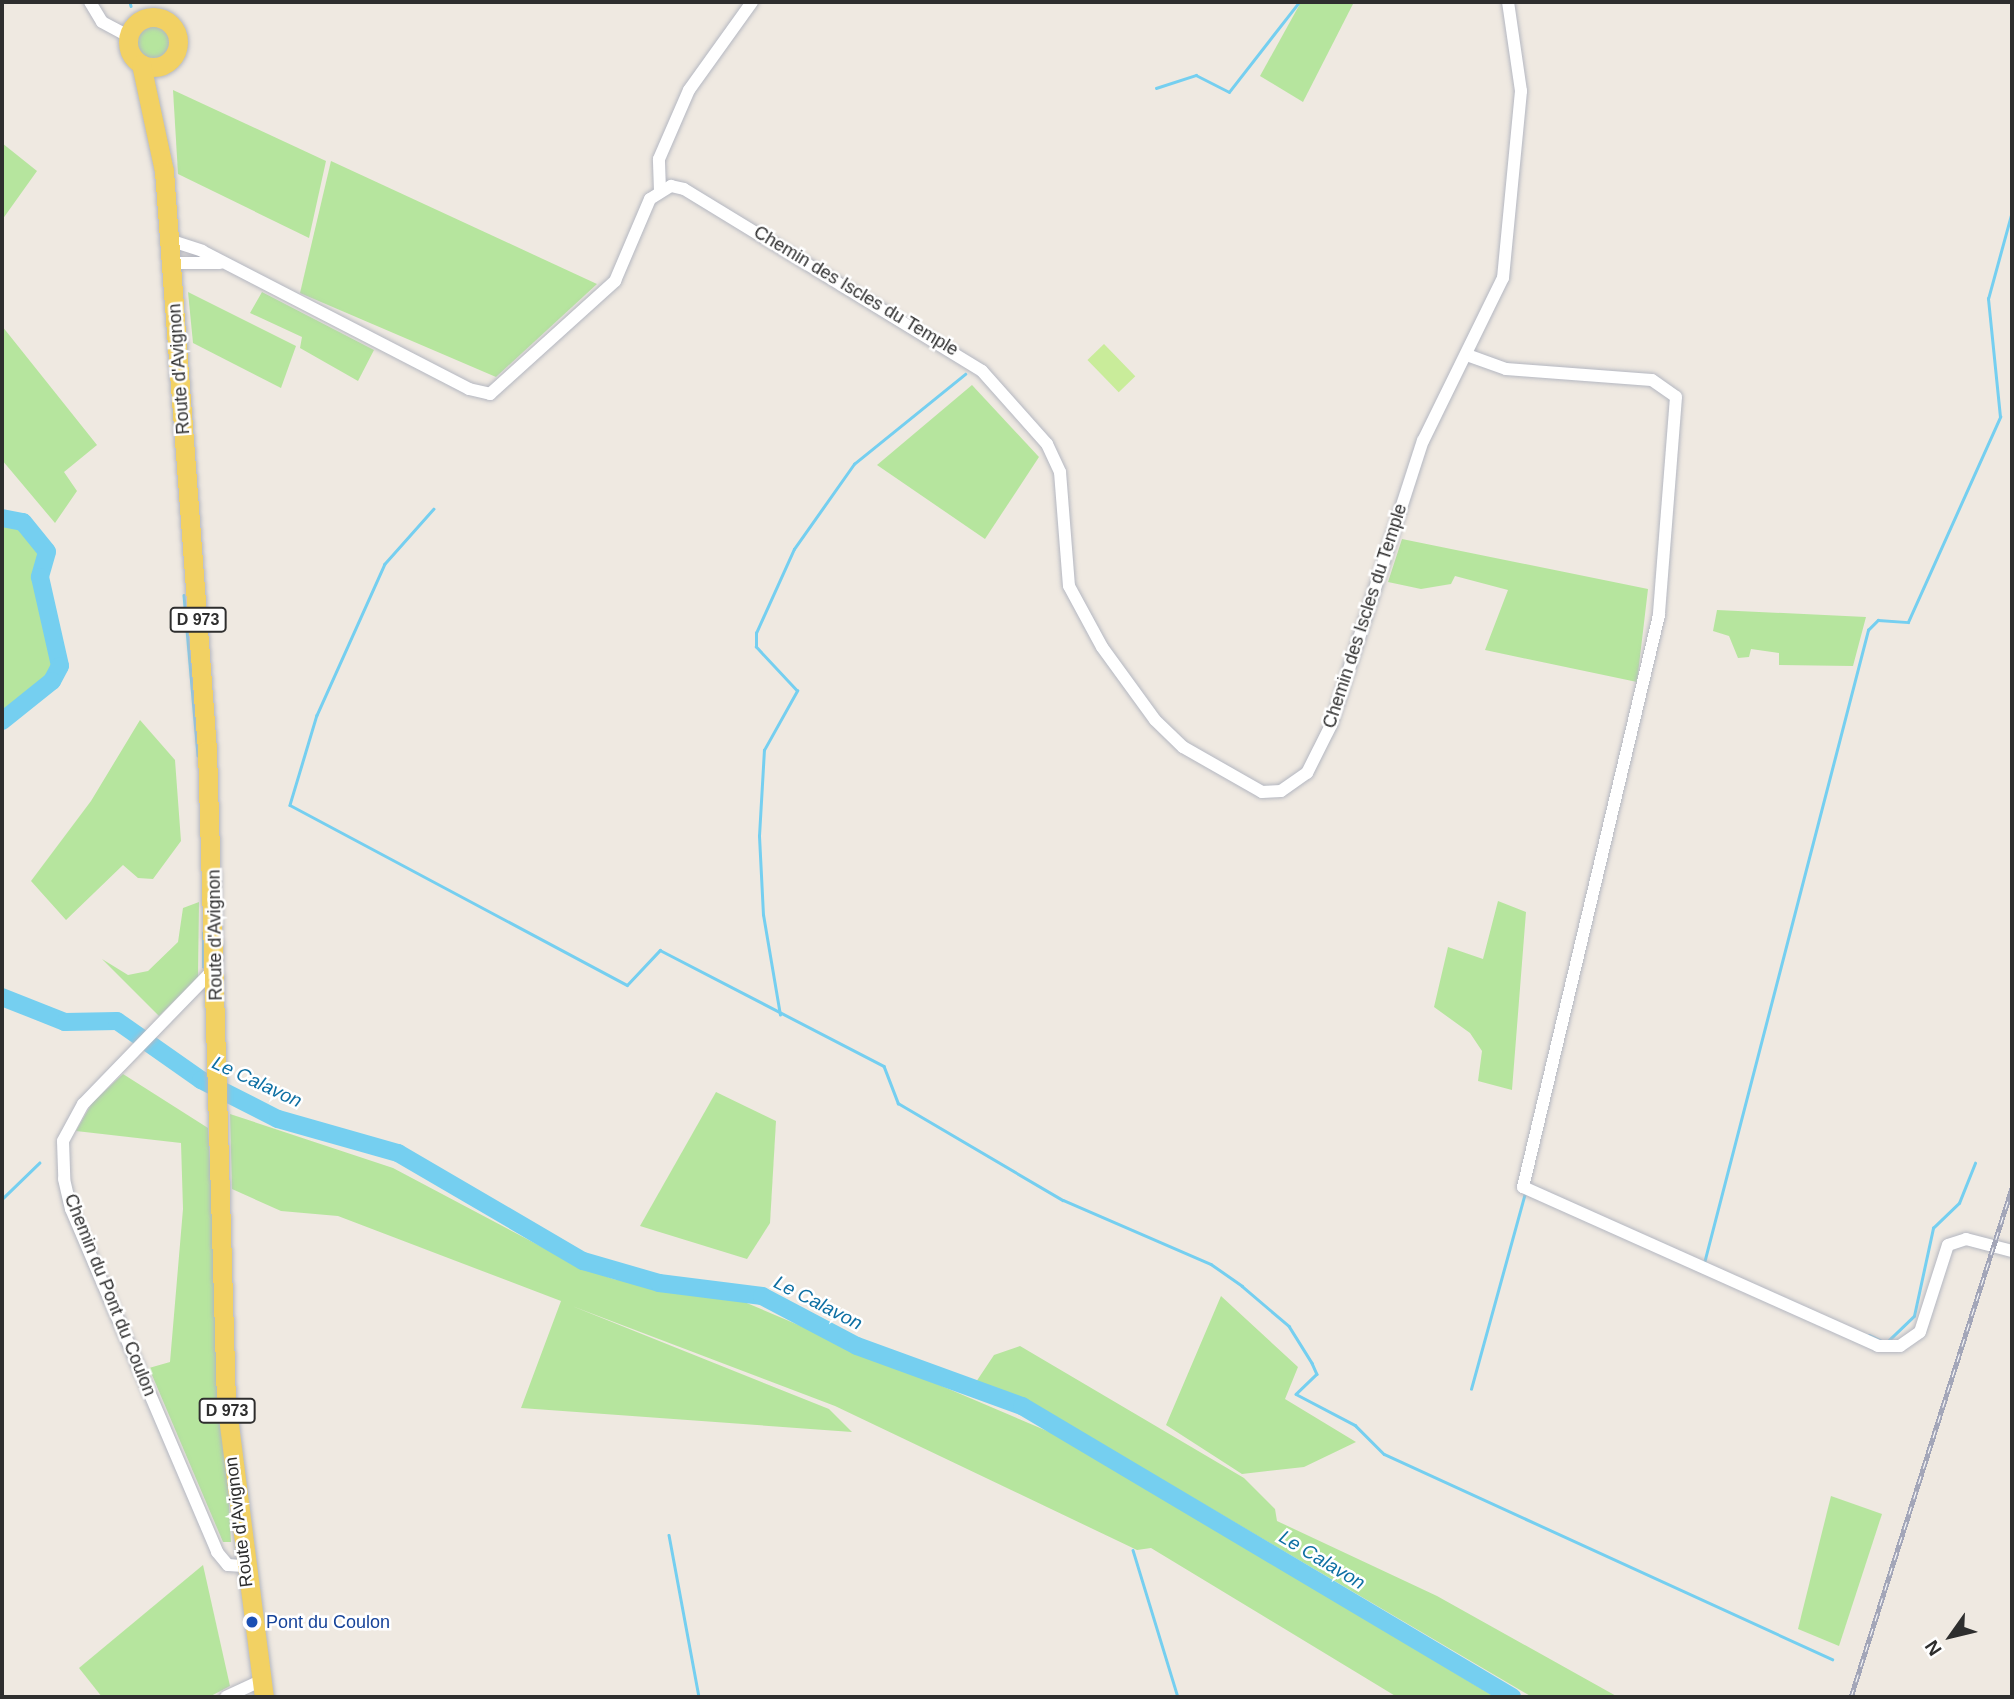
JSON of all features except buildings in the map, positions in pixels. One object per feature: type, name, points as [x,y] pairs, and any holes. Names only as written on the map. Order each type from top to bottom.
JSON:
[{"type":"main road","points":[[133,29],[159,10],[179,40],[165,64],[141,64],[130,52],[133,29],[140,2]]},
{"type":"main road","name":"Route d'Avignon","points":[[141,64],[164,171]]},
{"type":"main road","name":"Route d'Avignon","points":[[165,64],[164,171],[216,968],[217,1123],[226,1401],[244,1566],[262,1689]]},
{"type":"street","points":[[90,2],[102,22],[133,29]]},
{"type":"street","points":[[169,240],[227,264],[468,389],[491,394],[603,295],[660,191],[659,159],[700,68],[752,2]]},
{"type":"street","name":"Chemin des Iscles du Temple","points":[[660,191],[684,189],[706,200],[982,372],[1047,444],[1060,472],[1069,586],[1101,647],[1155,720],[1183,747],[1262,792],[1297,785],[1331,725],[1407,484],[1466,355],[1510,249],[1521,91],[1508,2]]},
{"type":"street","points":[[171,263],[227,264]]},
{"type":"street","points":[[1466,355],[1506,369],[1652,380],[1676,397],[1658,615],[1523,1187],[1878,1346],[1900,1346],[1920,1332],[1948,1245],[1966,1239],[2012,1251]]},
{"type":"street","name":"Chemin du Pont du Coulon","points":[[216,968],[83,1104],[63,1141],[71,1209],[217,1552],[229,1565],[244,1566]]},
{"type":"street","points":[[226,1697],[262,1689]]},
{"type":"green space","points":[[1301,2],[1354,2],[1303,102],[1260,76]]},
{"type":"green space","points":[[154,23],[168,28],[173,42],[168,56],[154,61],[140,56],[135,42],[140,28]]},
{"type":"green space","points":[[173,90],[326,161],[309,238],[178,174]]},
{"type":"green space","points":[[2,143],[37,171],[2,220]]},
{"type":"green space","points":[[331,161],[597,284],[496,377],[300,293]]},
{"type":"green space","points":[[188,292],[296,346],[281,388],[193,343]]},
{"type":"green space","points":[[262,292],[374,350],[358,381],[300,348],[302,337],[250,313]]},
{"type":"green space","points":[[2,326],[97,445],[64,472],[77,491],[55,523],[2,460]]},
{"type":"green space","points":[[1104,344],[1135,376],[1119,392],[1087,360]]},
{"type":"green space","points":[[972,385],[1039,457],[985,539],[877,465]]},
{"type":"green space","points":[[3,523],[20,528],[41,553],[33,578],[53,664],[49,677],[2,713]]},
{"type":"green space","points":[[1402,539],[1648,589],[1637,682],[1485,650],[1508,590],[1455,576],[1451,584],[1421,589],[1388,582]]},
{"type":"green space","points":[[1717,610],[1866,617],[1853,666],[1779,665],[1779,653],[1751,649],[1749,657],[1738,658],[1729,636],[1713,631]]},
{"type":"green space","points":[[140,720],[175,760],[181,841],[153,879],[138,878],[123,865],[66,920],[31,881],[91,801]]},
{"type":"green space","points":[[1498,901],[1526,912],[1512,1090],[1478,1081],[1482,1051],[1470,1033],[1434,1007],[1448,947],[1483,959]]},
{"type":"green space","points":[[199,902],[198,977],[159,1016],[102,959],[128,975],[148,971],[178,942],[183,908]]},
{"type":"green space","points":[[123,1074],[208,1128],[231,1542],[223,1542],[149,1368],[170,1362],[183,1209],[181,1143],[76,1131],[92,1103]]},
{"type":"green space","points":[[716,1092],[776,1121],[770,1223],[747,1259],[640,1226]]},
{"type":"green space","points":[[230,1114],[393,1168],[576,1265],[613,1279],[742,1301],[1066,1439],[1495,1697],[1397,1697],[1151,1548],[1137,1550],[835,1406],[572,1306],[829,1409],[852,1432],[521,1408],[561,1301],[338,1216],[281,1211],[232,1189]]},
{"type":"green space","points":[[1221,1296],[1298,1367],[1285,1399],[1356,1442],[1304,1467],[1242,1474],[1166,1425]]},
{"type":"green space","points":[[1020,1346],[1244,1478],[1275,1509],[1277,1521],[1437,1596],[1618,1697],[1532,1697],[1023,1398],[976,1382],[994,1355]]},
{"type":"green space","points":[[1831,1496],[1882,1514],[1839,1646],[1798,1629]]},
{"type":"green space","points":[[203,1565],[230,1686],[209,1697],[102,1697],[79,1668]]},
{"type":"waterway","points":[[130,2],[131,6]]},
{"type":"waterway","points":[[1156,88],[1196,75],[1229,92],[1299,2]]},
{"type":"waterway","points":[[1704,1263],[1868,630],[1878,620],[1908,622],[2000,417],[1988,299],[2012,211]]},
{"type":"waterway","points":[[780,1015],[763,915],[759,836],[764,750],[797,691],[756,647],[756,633],[794,549],[854,464],[965,374]]},
{"type":"waterway","points":[[434,509],[385,564],[317,715],[290,805],[627,985],[660,950],[884,1066],[898,1103],[1063,1200],[1211,1264],[1242,1286],[1289,1326],[1312,1363],[1317,1374],[1296,1394],[1355,1425],[1384,1454],[1832,1659]]},
{"type":"waterway","name":"Le Calavon","points":[[2,518],[23,522],[47,552],[40,577],[60,666],[52,681],[2,721]]},
{"type":"waterway","points":[[184,595],[198,755]]},
{"type":"waterway","points":[[203,933],[203,967]]},
{"type":"waterway","name":"Le Calavon","points":[[2,997],[65,1022],[117,1021],[201,1080],[278,1119],[398,1153],[583,1261],[659,1283],[762,1296],[857,1346],[1022,1406],[1512,1697]]},
{"type":"waterway","points":[[2,1199],[39,1163]]},
{"type":"waterway","points":[[1888,1341],[1914,1316],[1933,1228],[1959,1203],[1975,1163]]},
{"type":"waterway","points":[[1471,1389],[1525,1193]]},
{"type":"waterway","points":[[1869,1335],[1882,1341]]},
{"type":"waterway","points":[[669,1535],[699,1697]]},
{"type":"waterway","points":[[1133,1550],[1178,1697]]},
{"type":"railway","points":[[1851,1697],[2012,1188]]},
{"type":"place","name":"Pont du Coulon","points":[[252,1622]]}]
